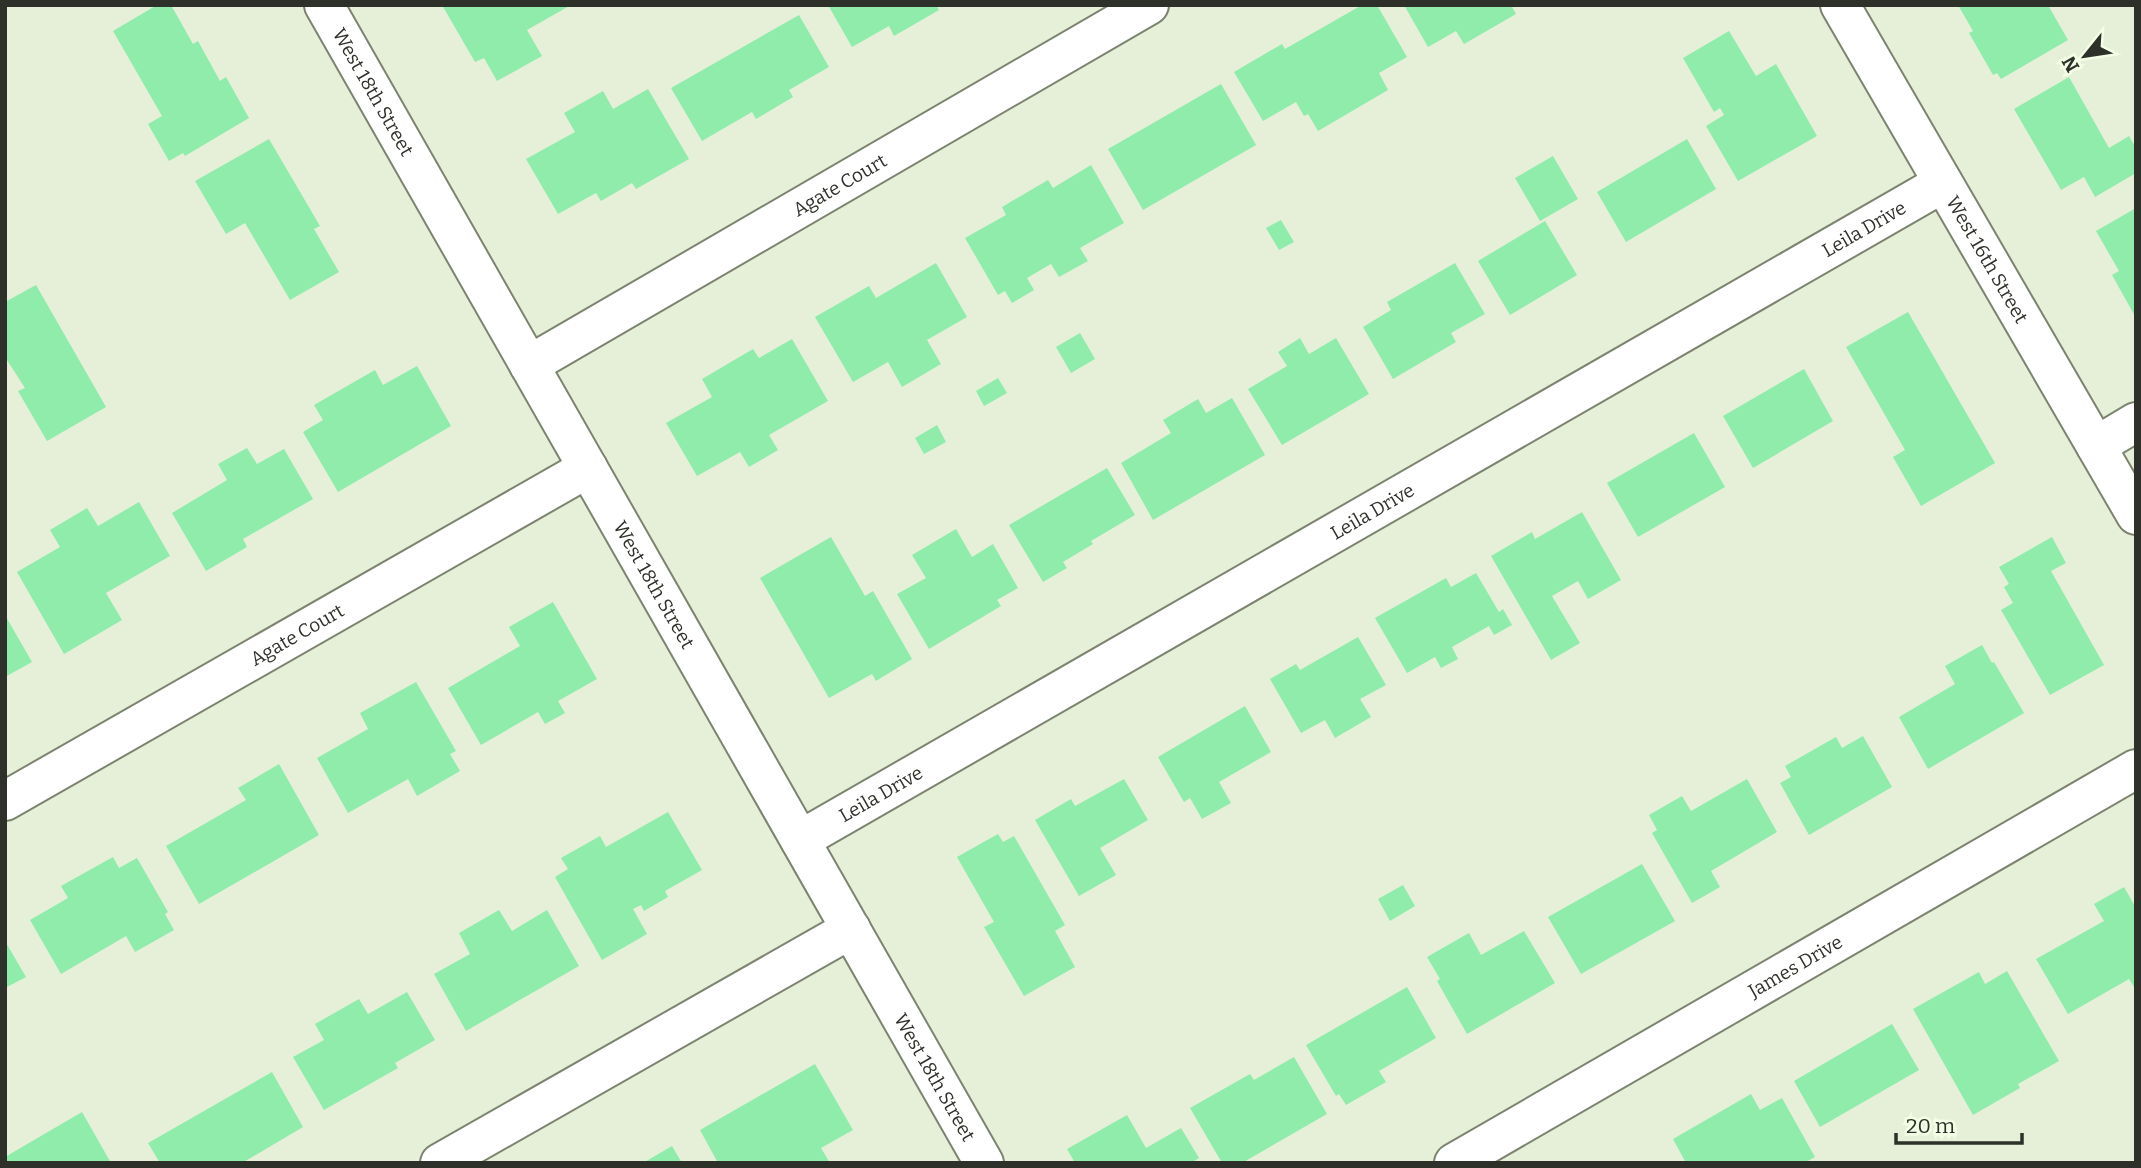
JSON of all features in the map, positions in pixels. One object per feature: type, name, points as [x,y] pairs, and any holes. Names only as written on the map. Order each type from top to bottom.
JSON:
[{"type":"street","name":"West 18th Street","points":[[324,5],[984,1163]]},
{"type":"street","name":"Agate Court","points":[[529,365],[1149,5]]},
{"type":"street","name":"West 16th Street","points":[[1840,5],[2136,515]]},
{"type":"street","name":"Leila Drive","points":[[800,840],[1943,183]]},
{"type":"street","points":[[2096,446],[2136,422]]},
{"type":"street","name":"Agate Court","points":[[5,801],[588,468]]},
{"type":"street","name":"James Drive","points":[[1454,1163],[2136,769]]},
{"type":"street","points":[[440,1163],[851,929]]},
{"type":"building","points":[[157,5],[171,5],[193,44],[198,41],[220,81],[226,77],[249,118],[185,156],[183,153],[169,161],[148,124],[162,116],[113,31]]},
{"type":"building","points":[[442,5],[571,5],[527,30],[542,56],[497,81],[484,58],[475,62]]},
{"type":"building","points":[[828,5],[936,5],[939,10],[894,36],[889,26],[852,47]]},
{"type":"building","points":[[1362,5],[1377,5],[1407,57],[1379,73],[1388,90],[1318,131],[1308,114],[1304,116],[1296,102],[1263,121],[1234,72],[1282,44],[1285,49]]},
{"type":"building","points":[[1404,5],[1511,5],[1516,14],[1464,44],[1456,31],[1428,47]]},
{"type":"building","points":[[1958,5],[2048,5],[2068,40],[2001,79],[1997,73],[1993,75],[1969,33],[1973,31]]},
{"type":"building","points":[[799,15],[829,67],[789,90],[793,97],[756,119],[752,112],[702,141],[671,88]]},
{"type":"building","points":[[1729,31],[1756,76],[1776,64],[1817,136],[1738,181],[1706,126],[1724,115],[1720,108],[1714,112],[1683,58]]},
{"type":"building","points":[[2069,77],[2109,148],[2129,136],[2136,148],[2136,173],[2095,197],[2084,177],[2061,190],[2014,109]]},
{"type":"building","points":[[1221,84],[1256,145],[1143,210],[1108,149]]},
{"type":"building","points":[[648,89],[689,159],[636,189],[632,183],[601,201],[596,193],[558,214],[526,159],[575,132],[564,113],[603,91],[613,109]]},
{"type":"building","points":[[269,139],[320,226],[314,229],[339,272],[290,300],[245,223],[226,234],[195,181]]},
{"type":"building","points":[[1687,139],[1716,189],[1626,242],[1597,192]]},
{"type":"building","points":[[1553,156],[1578,199],[1540,221],[1515,178]]},
{"type":"building","points":[[1091,165],[1124,223],[1080,248],[1088,261],[1059,277],[1051,264],[1027,278],[1034,290],[1012,303],[1005,291],[998,295],[965,238],[1006,215],[1002,207],[1048,180],[1053,188]]},
{"type":"building","points":[[2136,208],[2136,318],[2112,275],[2119,271],[2096,231]]},
{"type":"building","points":[[1281,220],[1294,242],[1279,250],[1266,228]]},
{"type":"building","points":[[1545,221],[1577,275],[1510,315],[1478,261]]},
{"type":"building","points":[[936,263],[967,317],[927,340],[941,364],[902,387],[888,362],[853,382],[815,317],[869,286],[876,298]]},
{"type":"building","points":[[1455,263],[1485,314],[1451,333],[1456,342],[1393,379],[1363,327],[1391,310],[1387,302]]},
{"type":"building","points":[[36,285],[106,407],[47,441],[18,391],[25,388],[5,357],[5,302]]},
{"type":"building","points":[[1908,312],[1995,463],[1921,506],[1893,457],[1905,450],[1846,347]]},
{"type":"building","points":[[1080,333],[1095,359],[1071,373],[1056,347]]},
{"type":"building","points":[[1300,338],[1309,354],[1336,338],[1369,394],[1282,445],[1248,389],[1287,366],[1278,352]]},
{"type":"building","points":[[792,339],[828,401],[769,435],[778,450],[749,467],[740,452],[697,476],[666,423],[712,397],[702,379],[753,349],[759,358]]},
{"type":"building","points":[[417,366],[451,426],[338,492],[303,432],[323,420],[314,405],[375,370],[383,385]]},
{"type":"building","points":[[1804,369],[1833,421],[1753,468],[1723,416]]},
{"type":"building","points":[[998,378],[1007,393],[984,406],[976,391]]},
{"type":"building","points":[[1232,398],[1265,455],[1153,520],[1121,463],[1171,433],[1163,420],[1198,399],[1206,413]]},
{"type":"building","points":[[937,425],[946,442],[924,454],[915,438]]},
{"type":"building","points":[[1694,433],[1725,487],[1638,537],[1607,483]]},
{"type":"building","points":[[247,448],[257,464],[284,449],[313,499],[243,539],[247,547],[206,571],[172,513],[227,480],[218,464]]},
{"type":"building","points":[[1107,468],[1135,515],[1091,541],[1093,544],[1063,562],[1067,568],[1043,582],[1009,525]]},
{"type":"building","points":[[139,502],[170,556],[106,593],[122,620],[64,654],[17,572],[60,547],[50,530],[87,508],[98,526]]},
{"type":"building","points":[[1582,512],[1621,580],[1588,599],[1578,581],[1552,596],[1580,643],[1551,660],[1491,556],[1532,532],[1535,539]]},
{"type":"building","points":[[956,529],[972,557],[993,544],[1018,588],[997,600],[1001,606],[929,649],[897,594],[926,578],[912,555]]},
{"type":"building","points":[[831,537],[865,596],[873,591],[912,659],[876,681],[872,674],[829,698],[760,578]]},
{"type":"building","points":[[2052,537],[2066,563],[2051,571],[2104,665],[2050,695],[2001,610],[2013,603],[2004,587],[2009,584],[1999,567]]},
{"type":"building","points":[[1476,573],[1499,612],[1503,609],[1512,625],[1494,635],[1489,626],[1452,647],[1458,659],[1441,668],[1435,657],[1407,673],[1375,618],[1446,578],[1451,587]]},
{"type":"building","points":[[553,602],[597,679],[558,701],[565,713],[545,724],[538,712],[481,745],[448,688],[520,646],[509,627]]},
{"type":"building","points":[[5,615],[32,662],[5,677]]},
{"type":"building","points":[[1358,637],[1386,685],[1360,699],[1371,717],[1335,738],[1325,720],[1301,733],[1270,679],[1296,664],[1300,670]]},
{"type":"building","points":[[1982,645],[2024,713],[1928,769],[1899,717],[1955,684],[1945,666]]},
{"type":"building","points":[[416,682],[456,751],[450,754],[460,771],[417,796],[408,779],[348,813],[317,758],[368,729],[360,713]]},
{"type":"building","points":[[1245,706],[1271,752],[1219,782],[1231,803],[1202,819],[1190,798],[1184,802],[1158,757]]},
{"type":"building","points":[[1863,736],[1892,787],[1809,835],[1780,783],[1791,777],[1785,766],[1836,737],[1842,748]]},
{"type":"building","points":[[279,764],[319,835],[199,904],[166,846],[246,800],[238,788]]},
{"type":"building","points":[[1124,779],[1148,820],[1100,848],[1116,875],[1079,896],[1035,820],[1071,799],[1075,806]]},
{"type":"building","points":[[1747,779],[1777,832],[1711,871],[1720,887],[1692,903],[1652,833],[1657,830],[1649,815],[1682,796],[1691,811]]},
{"type":"building","points":[[668,812],[702,870],[665,891],[668,897],[644,911],[641,905],[633,909],[647,934],[602,960],[555,877],[568,869],[561,858],[600,836],[606,847]]},
{"type":"building","points":[[998,834],[1003,842],[1014,836],[1065,925],[1055,931],[1075,967],[1024,996],[984,927],[994,922],[957,857]]},
{"type":"building","points":[[113,857],[119,868],[137,858],[168,912],[165,914],[174,930],[135,952],[126,936],[61,974],[30,920],[68,898],[61,886]]},
{"type":"building","points":[[1642,864],[1675,921],[1581,974],[1548,917]]},
{"type":"building","points":[[1403,885],[1415,906],[1390,921],[1378,899]]},
{"type":"building","points":[[2124,887],[2136,908],[2136,990],[2129,979],[2068,1014],[2036,959],[2104,921],[2094,904]]},
{"type":"building","points":[[499,910],[512,931],[547,910],[579,966],[466,1031],[434,974],[470,954],[459,933]]},
{"type":"building","points":[[1524,931],[1555,983],[1467,1034],[1437,981],[1440,979],[1427,957],[1469,933],[1481,955]]},
{"type":"building","points":[[5,941],[26,977],[5,988]]},
{"type":"building","points":[[2007,971],[2059,1061],[2018,1084],[2020,1088],[1973,1115],[1913,1009],[1979,972],[1985,984]]},
{"type":"building","points":[[1407,987],[1436,1038],[1379,1071],[1386,1082],[1346,1105],[1339,1094],[1336,1096],[1306,1045]]},
{"type":"building","points":[[407,992],[435,1040],[395,1063],[398,1068],[324,1110],[293,1057],[324,1040],[315,1024],[359,999],[368,1014]]},
{"type":"building","points":[[1892,1024],[1919,1070],[1820,1127],[1794,1081]]},
{"type":"building","points":[[1294,1057],[1327,1114],[1242,1163],[1222,1163],[1190,1108],[1250,1074],[1254,1080]]},
{"type":"building","points":[[815,1064],[853,1130],[821,1148],[830,1163],[718,1163],[700,1130]]},
{"type":"building","points":[[272,1072],[303,1127],[242,1163],[160,1163],[148,1143]]},
{"type":"building","points":[[1751,1094],[1760,1110],[1782,1098],[1815,1157],[1804,1163],[1686,1163],[1673,1139]]},
{"type":"building","points":[[82,1112],[111,1163],[5,1163],[5,1157]]},
{"type":"building","points":[[1127,1115],[1146,1148],[1181,1128],[1199,1158],[1191,1163],[1075,1163],[1067,1149]]},
{"type":"building","points":[[672,1146],[682,1163],[643,1163]]}]
